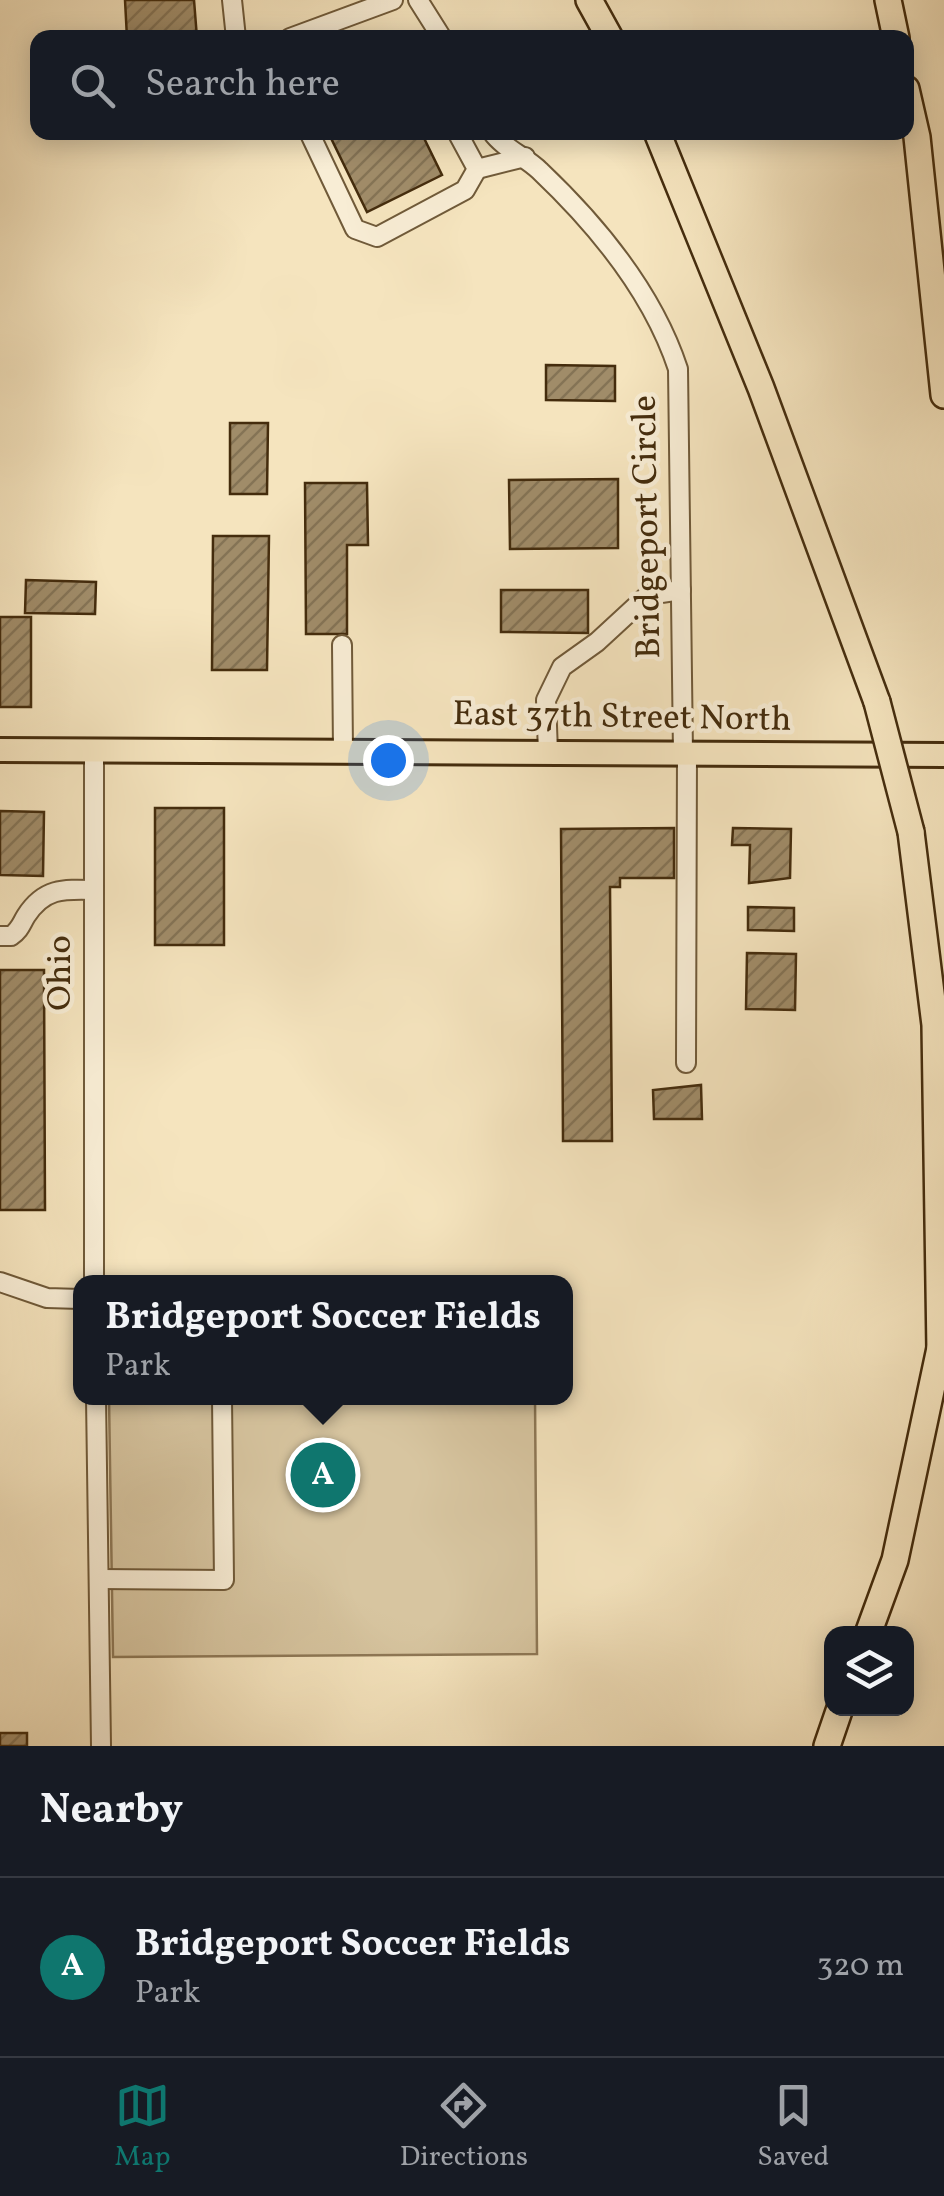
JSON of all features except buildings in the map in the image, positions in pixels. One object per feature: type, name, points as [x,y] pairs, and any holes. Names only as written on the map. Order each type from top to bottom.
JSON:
[{"type":"highway","points":[[589,0],[606,30]]},
{"type":"highway","points":[[888,0],[894,30]]},
{"type":"highway","points":[[914,124],[944,395]]},
{"type":"highway","points":[[660,140],[761,388],[877,702],[911,832],[935,1025],[942,1340],[895,1560],[871,1626]]},
{"type":"highway","points":[[827,1746],[837,1716]]},
{"type":"main road","name":"East 37th Street North","points":[[0,750],[944,756]]},
{"type":"street","points":[[232,0],[235,30]]},
{"type":"street","points":[[312,30],[393,0]]},
{"type":"street","points":[[418,0],[437,30]]},
{"type":"street","points":[[313,140],[355,229],[377,237],[466,190],[477,169]]},
{"type":"street","points":[[461,140],[477,169]]},
{"type":"street","name":"Bridgeport Circle","points":[[502,140],[531,163],[645,295],[674,354],[682,408],[686,1063]]},
{"type":"street","points":[[477,169],[531,163]]},
{"type":"street","points":[[548,752],[546,700],[562,666],[597,642],[648,595],[682,590]]},
{"type":"street","points":[[342,644],[344,750]]},
{"type":"street","name":"Ohio","points":[[94,750],[94,1275]]},
{"type":"street","points":[[0,936],[11,936],[20,930],[42,896],[58,889],[94,890]]},
{"type":"street","points":[[0,1282],[47,1298],[73,1299]]},
{"type":"street","points":[[96,1405],[101,1746]]},
{"type":"street","points":[[99,1579],[224,1580],[222,1405]]},
{"type":"shaded area","points":[[109,1405],[535,1405],[537,1654],[113,1657]]},
{"type":"place","name":"Bridgeport Soccer Fields","points":[[323,1475]]}]
